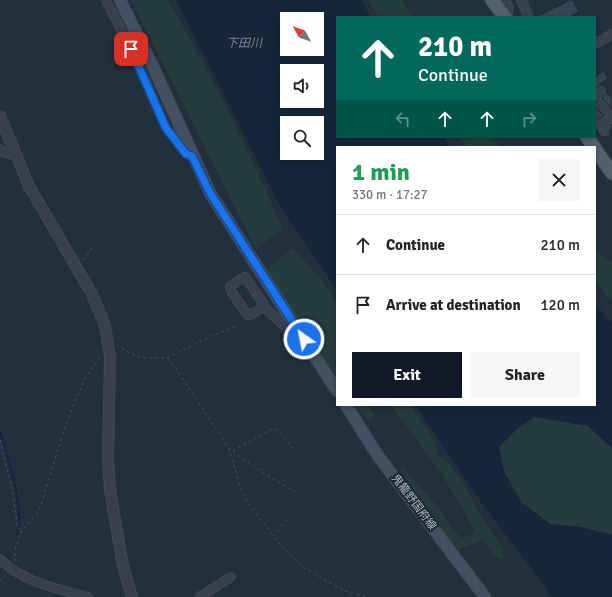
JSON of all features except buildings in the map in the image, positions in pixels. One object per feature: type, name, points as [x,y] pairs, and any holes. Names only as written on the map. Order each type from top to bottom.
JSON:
[{"type":"main road","points":[[120,0],[153,66],[192,156],[210,193],[336,389]]},
{"type":"main road","points":[[492,0],[505,16]]},
{"type":"main road","points":[[596,150],[608,162],[612,173]]},
{"type":"main road","name":"鬼籠野国府線","points":[[347,406],[378,456],[485,597]]},
{"type":"street","points":[[106,0],[137,62],[166,128],[186,154],[192,156]]},
{"type":"street","points":[[505,0],[509,8],[506,16]]},
{"type":"street","points":[[521,0],[529,16]]},
{"type":"street","points":[[596,43],[612,34]]},
{"type":"street","points":[[596,97],[601,91]]},
{"type":"street","points":[[596,99],[612,117],[599,125]]},
{"type":"street","points":[[0,116],[29,186],[77,268],[100,311],[109,346],[109,484],[123,566],[132,597]]},
{"type":"street","points":[[0,149],[5,153],[16,155]]},
{"type":"street","points":[[264,307],[250,315],[247,315],[230,289],[230,286],[245,277],[263,303],[264,307],[289,330],[295,326]]},
{"type":"street","points":[[0,560],[10,569],[61,590],[88,597]]},
{"type":"street","points":[[199,597],[231,576]]},
{"type":"path","points":[[77,268],[92,248]]},
{"type":"path","points":[[0,581],[14,565],[15,550],[22,530],[39,512],[64,427],[86,377],[109,346],[115,343],[126,352],[136,356],[146,358],[167,358],[211,336],[236,326]]},
{"type":"path","points":[[167,358],[174,365],[201,409],[228,447],[265,474],[294,491]]},
{"type":"path","points":[[233,451],[272,429],[276,429],[295,450]]},
{"type":"path","points":[[0,440],[12,488],[19,528],[22,530]]},
{"type":"path","points":[[228,447],[241,489],[248,503],[273,536],[304,568],[345,591],[366,597]]},
{"type":"path","points":[[273,536],[289,517]]},
{"type":"green space","points":[[131,0],[168,0],[228,113],[283,229],[256,249]]},
{"type":"green space","points":[[368,0],[402,0],[413,16],[377,16]]},
{"type":"green space","points":[[460,138],[493,138],[500,146],[467,146]]},
{"type":"green space","points":[[293,248],[321,279],[336,303],[336,377],[266,269]]},
{"type":"green space","points":[[596,249],[605,258],[612,262],[612,301],[596,283]]},
{"type":"green space","points":[[355,406],[368,406],[375,416],[368,421]]},
{"type":"green space","points":[[392,406],[411,406],[436,443],[437,454],[449,464],[465,485],[478,512],[503,549],[503,560],[493,555],[483,540],[459,549],[450,542],[399,472],[403,467],[439,508],[452,529],[462,538],[471,535],[475,531],[443,476]]},
{"type":"green space","points":[[535,417],[588,426],[612,448],[612,535],[580,527],[550,524],[522,503],[504,472],[499,447],[517,429]]},
{"type":"water","name":"下田川","points":[[176,0],[361,0],[370,16],[336,16],[336,138],[445,138],[449,146],[336,146],[336,289],[281,208]]},
{"type":"water","points":[[596,305],[612,323],[612,448],[588,426],[535,417],[517,429],[499,447],[504,472],[522,503],[550,524],[580,527],[612,535],[612,597],[553,597],[483,505],[416,406],[596,406]]},
{"type":"waterway","points":[[0,431],[11,468],[17,498],[19,512],[17,534]]},
{"type":"waterway","points":[[64,595],[70,597]]},
{"type":"route","points":[[131,49],[157,104],[166,128],[186,154],[192,156],[210,193],[304,339]]}]
